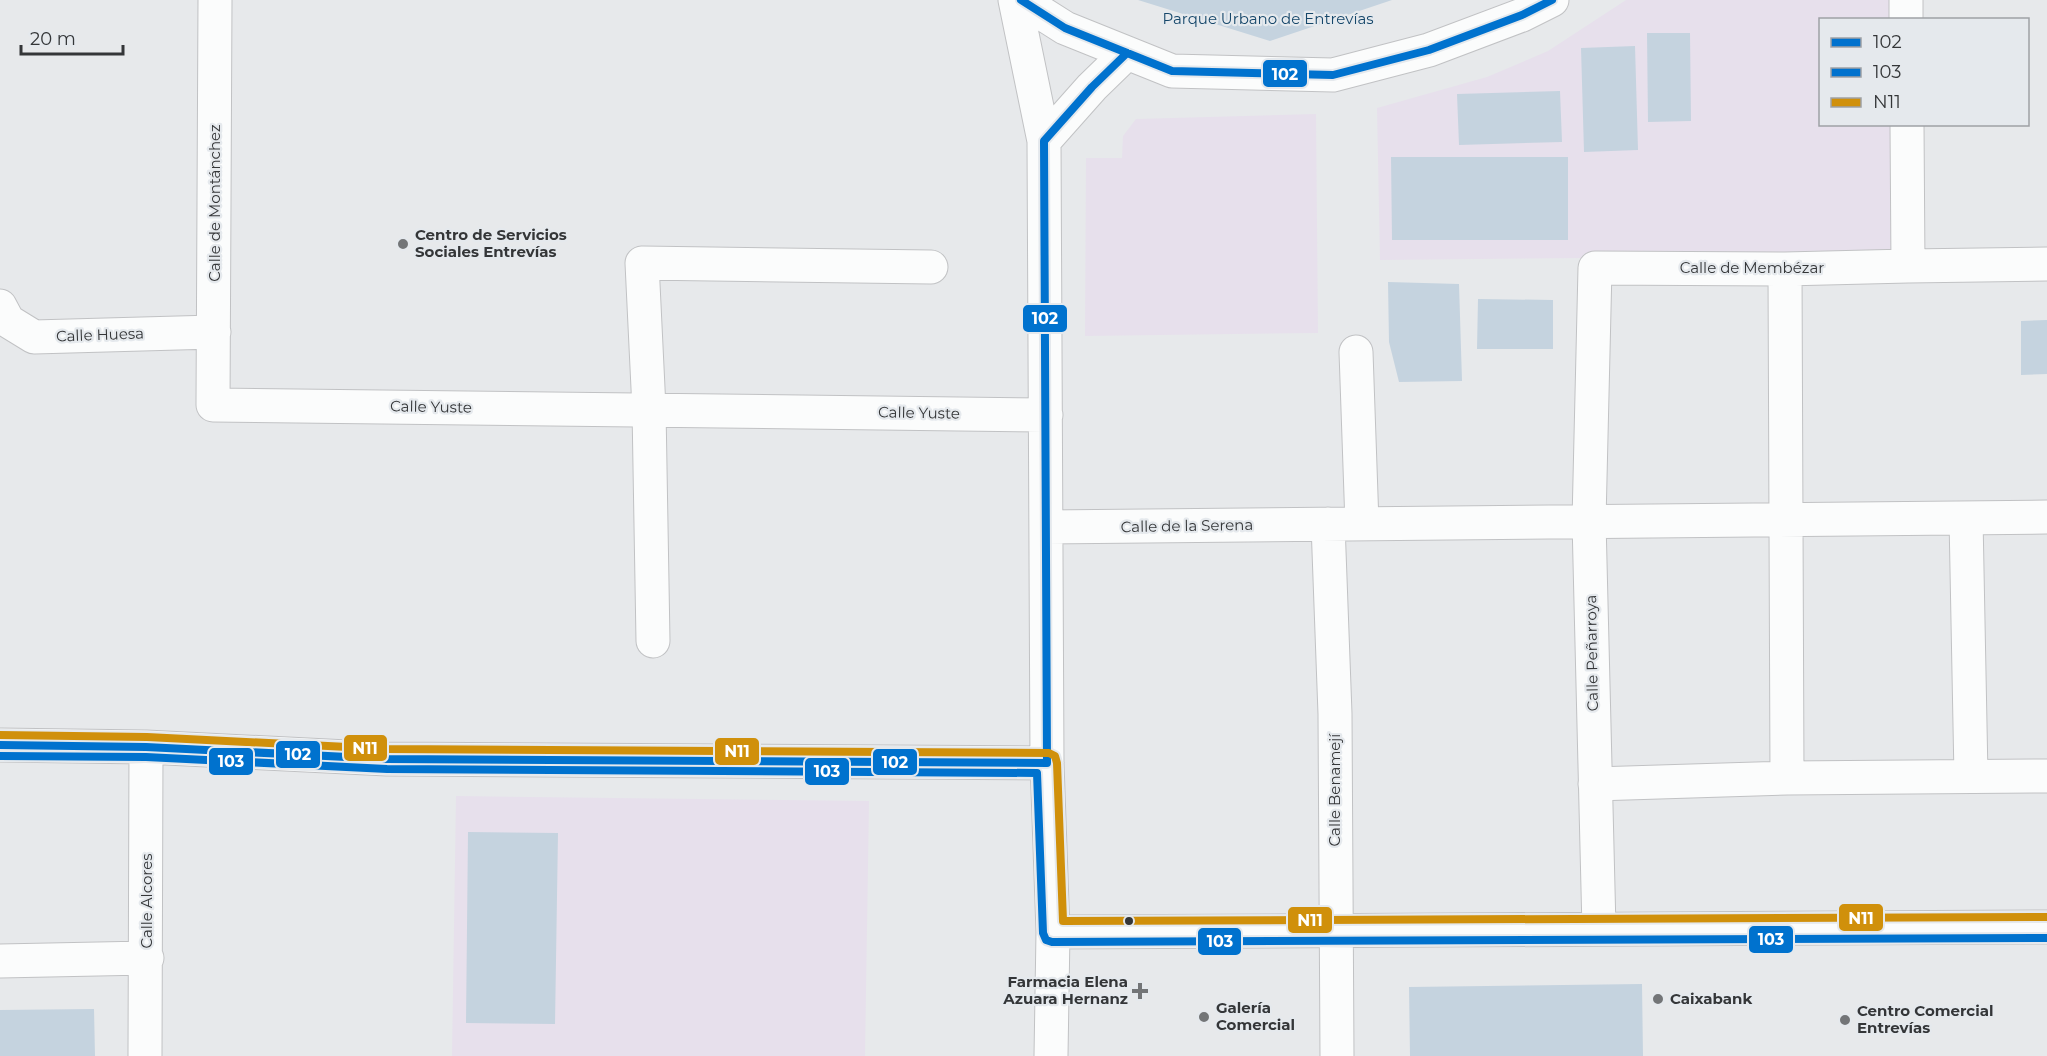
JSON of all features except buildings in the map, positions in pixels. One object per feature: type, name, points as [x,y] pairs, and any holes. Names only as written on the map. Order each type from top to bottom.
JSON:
[{"type":"street","name":"Calle de Montánchez","points":[[213,405],[216,0]]},
{"type":"street","points":[[1015,0],[1044,141],[1047,762],[1053,932],[1051,1056]]},
{"type":"street","points":[[1022,0],[1065,28],[1172,71],[1333,75],[1429,50],[1522,15],[1551,0]]},
{"type":"street","points":[[1906,0],[1906,18]]},
{"type":"street","points":[[1044,141],[1092,87],[1128,53]]},
{"type":"street","points":[[1907,126],[1908,266]]},
{"type":"street","points":[[653,641],[649,409],[642,263],[931,267]]},
{"type":"street","name":"Calle de Membézar","points":[[1595,268],[1785,269],[2047,264]]},
{"type":"street","name":"Calle Peñarroya","points":[[1595,268],[1588,522],[1599,929]]},
{"type":"street","points":[[1785,269],[1787,778]]},
{"type":"street","name":"Calle Huesa","points":[[0,306],[8,321],[34,337],[214,332]]},
{"type":"street","points":[[1356,352],[1362,524]]},
{"type":"street","name":"Calle Yuste","points":[[213,405],[1046,415]]},
{"type":"street","points":[[1328,524],[2047,517]]},
{"type":"street","points":[[1966,518],[1971,776]]},
{"type":"street","name":"Calle de la Serena","points":[[1046,527],[1328,524]]},
{"type":"street","name":"Calle Benamejí","points":[[1328,524],[1335,714],[1337,1056]]},
{"type":"street","points":[[0,745],[146,747],[387,759],[1047,762]]},
{"type":"street","name":"Calle Alcores","points":[[145,1056],[146,747]]},
{"type":"street","points":[[1595,784],[1787,778],[2047,776]]},
{"type":"street","points":[[1053,932],[2047,927]]},
{"type":"street","points":[[0,961],[147,958]]},
{"type":"shaded area","points":[[1626,0],[1896,0],[1896,18],[1819,18],[1819,126],[1897,126],[1898,255],[1380,260],[1377,108],[1487,77],[1548,51]]},
{"type":"shaded area","points":[[1316,114],[1318,333],[1085,336],[1086,158],[1122,158],[1123,136],[1136,119]]},
{"type":"shaded area","points":[[456,796],[869,801],[865,1056],[452,1056]]},
{"type":"green space","name":"Parque Urbano de Entrevías","points":[[1138,0],[1392,0],[1270,41]]},
{"type":"green space","points":[[1647,33],[1690,33],[1691,121],[1648,122]]},
{"type":"green space","points":[[1635,46],[1638,150],[1584,152],[1581,48]]},
{"type":"green space","points":[[1560,91],[1562,142],[1459,145],[1457,94]]},
{"type":"green space","points":[[1391,157],[1568,157],[1568,240],[1392,240]]},
{"type":"green space","points":[[1388,282],[1459,284],[1462,381],[1399,382],[1389,342]]},
{"type":"green space","points":[[1478,299],[1553,300],[1553,349],[1477,349]]},
{"type":"green space","points":[[2047,320],[2047,374],[2021,375],[2021,321]]},
{"type":"green space","points":[[468,832],[558,833],[555,1024],[466,1023]]},
{"type":"green space","points":[[1642,984],[1643,1056],[1410,1056],[1409,987]]},
{"type":"green space","points":[[94,1009],[95,1056],[0,1056],[0,1010]]},
{"type":"transit line","name":"102","points":[[1021,0],[1065,28],[1172,71],[1333,75],[1429,50],[1522,15],[1552,0]]},
{"type":"transit line","name":"102","points":[[0,745],[146,747],[387,759],[1047,763],[1044,141],[1092,87],[1127,53]]},
{"type":"transit line","name":"N11","points":[[0,735],[147,737],[387,749],[1049,753],[1055,756],[1057,763],[1063,921],[2047,917]]},
{"type":"transit line","name":"103","points":[[0,756],[146,757],[387,769],[1037,773],[1043,933],[1046,940],[1052,942],[2047,938]]},
{"type":"place","name":"Centro de Servicios Sociales Entrevías","points":[[403,244]]},
{"type":"place","name":"Farmacia Elena Azuara Hernanz","points":[[1140,991]]},
{"type":"place","name":"Caixabank","points":[[1658,999]]},
{"type":"place","name":"Galería Comercial","points":[[1204,1017]]},
{"type":"place","name":"Centro Comercial Entrevías","points":[[1845,1020]]}]
